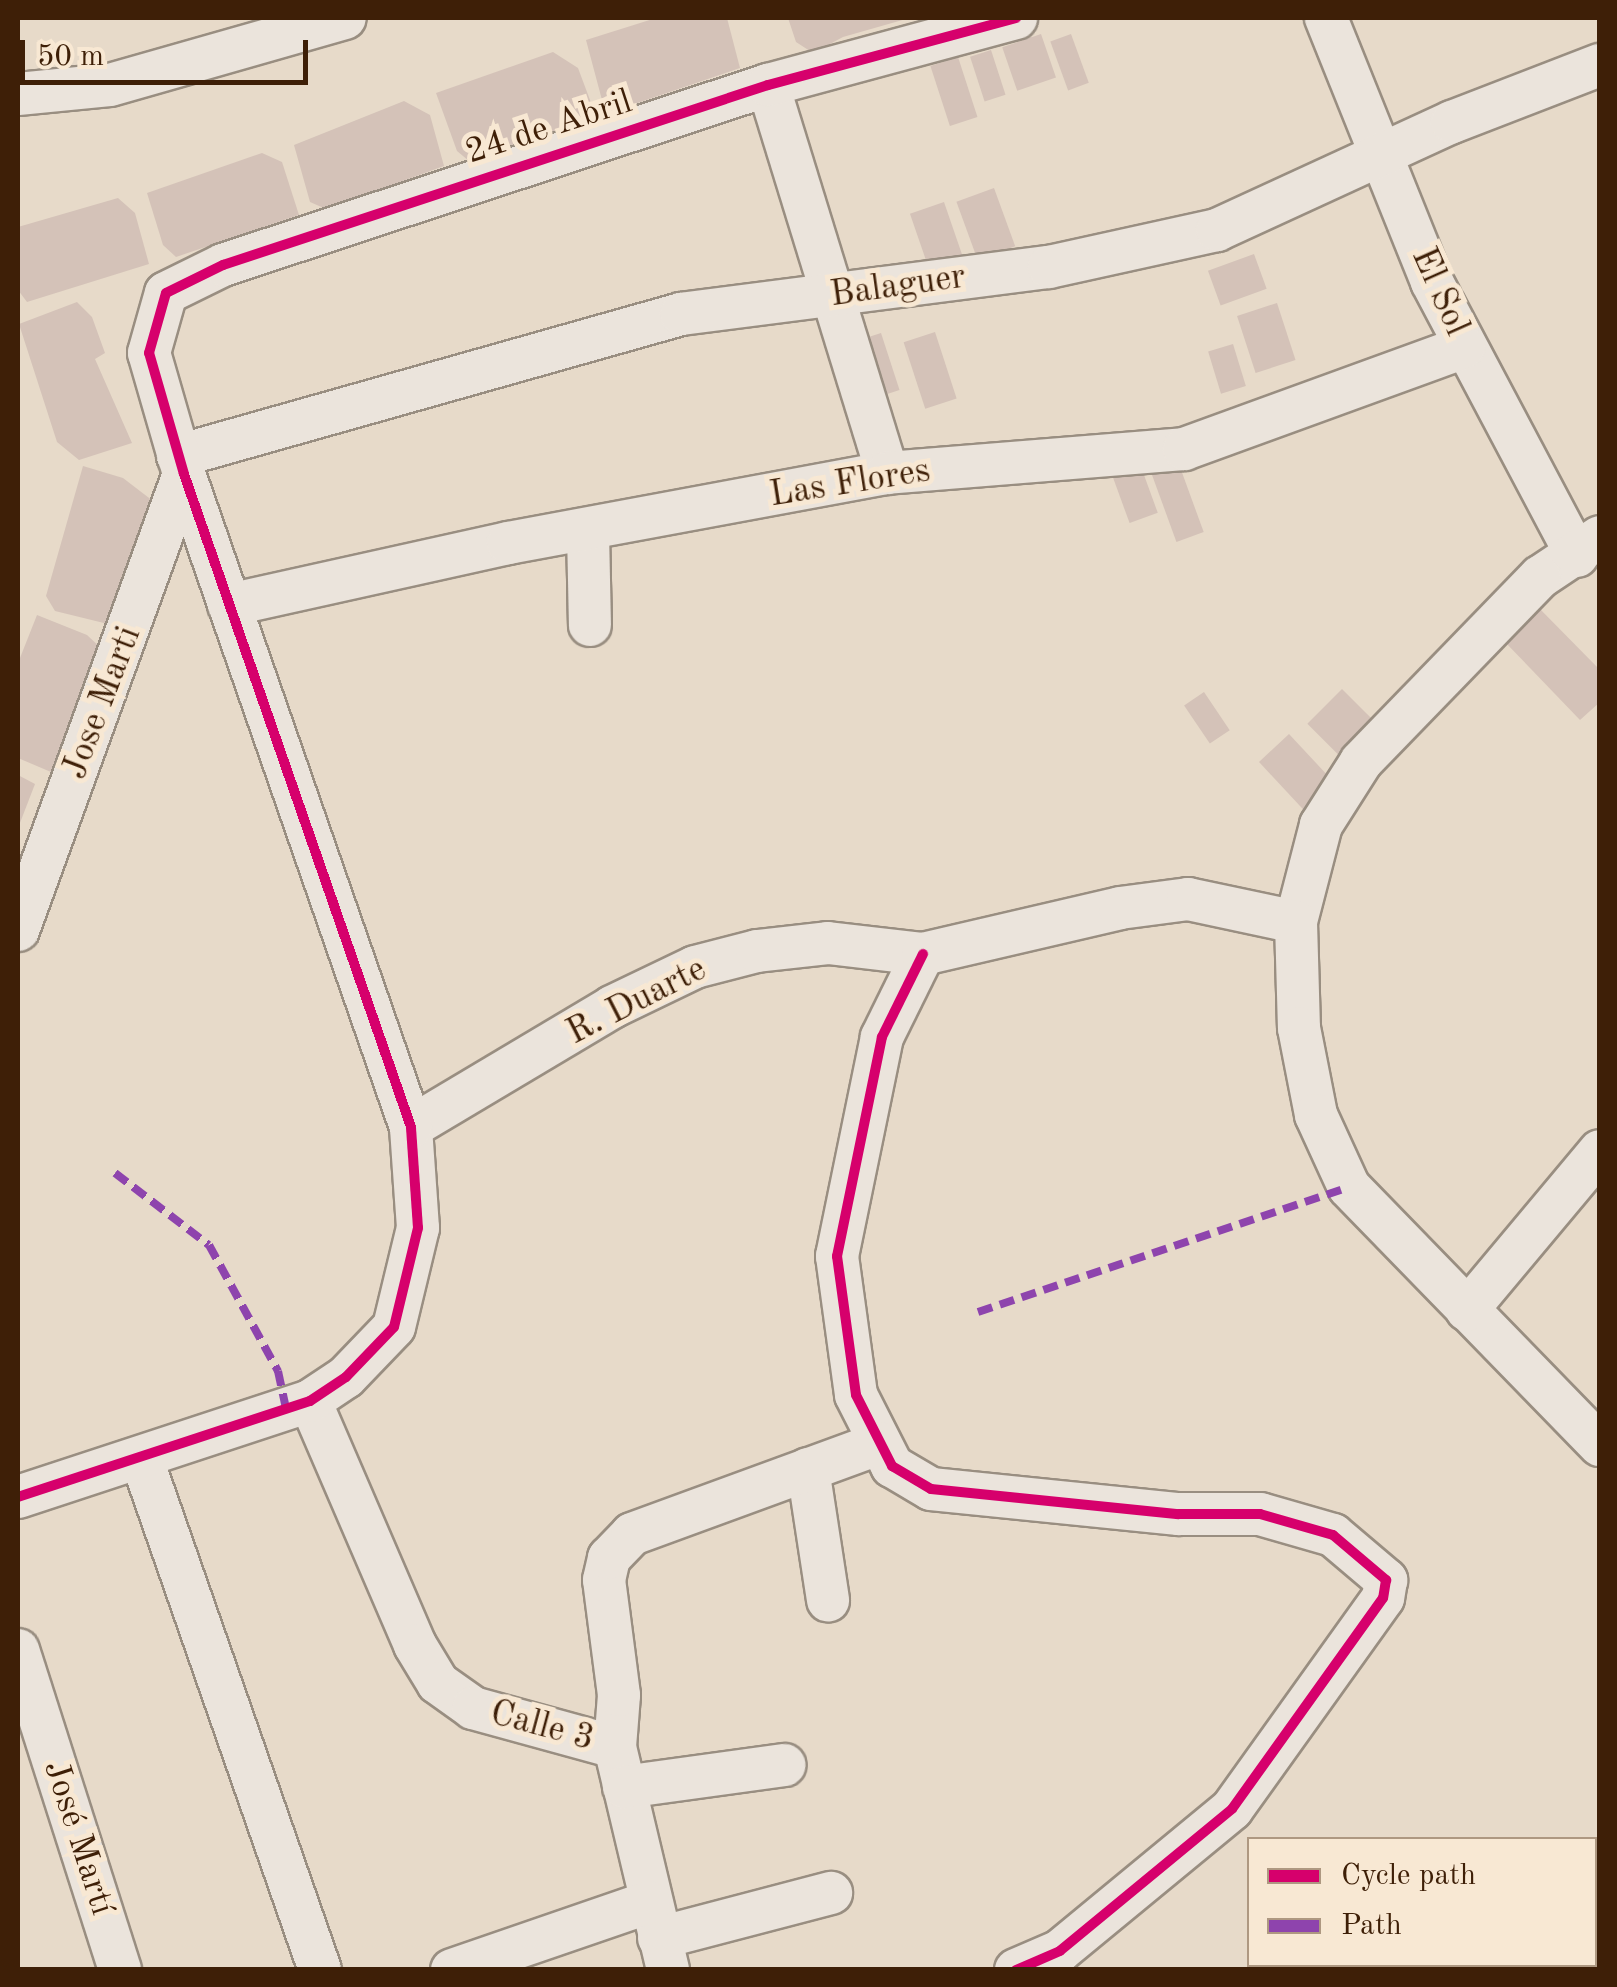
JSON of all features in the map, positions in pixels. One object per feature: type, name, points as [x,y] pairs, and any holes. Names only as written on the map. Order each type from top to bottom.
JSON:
[{"type":"street","points":[[18,94],[110,85],[344,18]]},
{"type":"street","name":"24 de Abril","points":[[181,465],[149,353],[166,293],[222,264],[768,85],[1016,18]]},
{"type":"street","name":"El Sol","points":[[1326,18],[1464,347],[1588,546]]},
{"type":"street","name":"Balaguer","points":[[181,465],[681,314],[1048,267],[1216,230],[1380,154],[1600,65]]},
{"type":"street","points":[[768,85],[828,296],[886,473]]},
{"type":"street","name":"Las Flores","points":[[229,604],[508,543],[588,532],[886,473],[1184,449],[1464,347]]},
{"type":"street","points":[[18,1497],[310,1401],[346,1377],[394,1327],[418,1228],[411,1127],[181,465]]},
{"type":"street","name":"Jose Marti","points":[[18,930],[181,465]]},
{"type":"street","points":[[588,532],[590,625]]},
{"type":"street","points":[[1588,546],[1540,577],[1361,762],[1321,824],[1296,922],[1299,1028],[1316,1115],[1358,1199],[1467,1310],[1584,1405],[1600,1445]]},
{"type":"street","name":"R. Duarte","points":[[411,1127],[612,1007],[695,967],[828,942],[923,954],[1120,908],[1188,899],[1296,922]]},
{"type":"street","points":[[923,954],[882,1036],[837,1256],[856,1395],[892,1466],[931,1489],[1179,1514],[1260,1514],[1333,1534],[1386,1580],[1383,1598],[1232,1809],[1060,1950],[1016,1970]]},
{"type":"street","points":[[1467,1310],[1600,1151]]},
{"type":"street","name":"Calle 3","points":[[310,1401],[414,1644],[438,1683],[472,1708],[619,1767],[659,1937]]},
{"type":"street","points":[[784,1765],[619,1767],[619,1695],[604,1580],[609,1558],[632,1534],[880,1443]]},
{"type":"street","points":[[141,1457],[320,1970]]},
{"type":"street","points":[[808,1469],[828,1600]]},
{"type":"street","name":"José Martí","points":[[18,1650],[120,1970]]},
{"type":"street","points":[[452,1970],[659,1937],[831,1893]]},
{"type":"building","points":[[656,18],[727,18],[740,68],[617,110],[602,100],[586,40]]},
{"type":"building","points":[[788,18],[906,19],[843,37],[813,53],[796,42]]},
{"type":"building","points":[[1041,34],[1056,77],[1017,91],[1002,47]]},
{"type":"building","points":[[1071,34],[1089,83],[1068,90],[1050,42]]},
{"type":"building","points":[[991,50],[1006,95],[985,101],[970,57]]},
{"type":"building","points":[[553,52],[578,68],[596,116],[469,161],[457,151],[436,93]]},
{"type":"building","points":[[958,57],[977,117],[950,126],[930,66]]},
{"type":"building","points":[[404,101],[430,115],[444,166],[326,209],[310,202],[294,145]]},
{"type":"building","points":[[262,153],[282,162],[299,215],[176,257],[163,245],[147,193]]},
{"type":"building","points":[[994,188],[1015,246],[978,260],[956,202]]},
{"type":"building","points":[[118,198],[135,213],[149,264],[27,302],[18,290],[18,227]]},
{"type":"building","points":[[944,202],[963,256],[929,268],[910,214]]},
{"type":"building","points":[[1254,254],[1267,289],[1221,306],[1208,271]]},
{"type":"building","points":[[77,302],[92,317],[105,353],[95,359],[132,443],[79,460],[57,442],[19,324]]},
{"type":"building","points":[[1277,303],[1296,360],[1256,373],[1237,316]]},
{"type":"building","points":[[935,332],[957,399],[925,409],[904,342]]},
{"type":"building","points":[[881,333],[900,390],[871,399],[852,342]]},
{"type":"building","points":[[1233,344],[1246,386],[1221,394],[1208,352]]},
{"type":"building","points":[[1176,456],[1204,532],[1176,542],[1149,466]]},
{"type":"building","points":[[1140,464],[1158,513],[1130,523],[1112,474]]},
{"type":"building","points":[[83,466],[123,478],[153,501],[112,625],[55,611],[46,596]]},
{"type":"building","points":[[1538,607],[1600,670],[1600,702],[1580,720],[1504,641]]},
{"type":"building","points":[[37,615],[87,635],[102,649],[51,772],[18,758],[18,663]]},
{"type":"building","points":[[1342,689],[1378,725],[1343,760],[1307,724]]},
{"type":"building","points":[[1204,692],[1230,730],[1210,744],[1184,705]]},
{"type":"building","points":[[1289,734],[1336,784],[1306,812],[1259,762]]},
{"type":"building","points":[[18,775],[35,784],[18,828]]},
{"type":"marked path","points":[[115,1173],[209,1245],[278,1371],[286,1409]]},
{"type":"marked path","points":[[978,1312],[1349,1187]]},
{"type":"cycle path","points":[[18,1497],[310,1401],[346,1377],[394,1327],[418,1228],[411,1127],[184,474],[149,353],[166,293],[223,265],[768,85],[1016,18]]},
{"type":"cycle path","points":[[923,954],[882,1037],[837,1256],[856,1395],[892,1466],[931,1489],[1179,1514],[1260,1514],[1333,1535],[1386,1580],[1383,1598],[1232,1809],[1060,1951],[1016,1970]]}]
